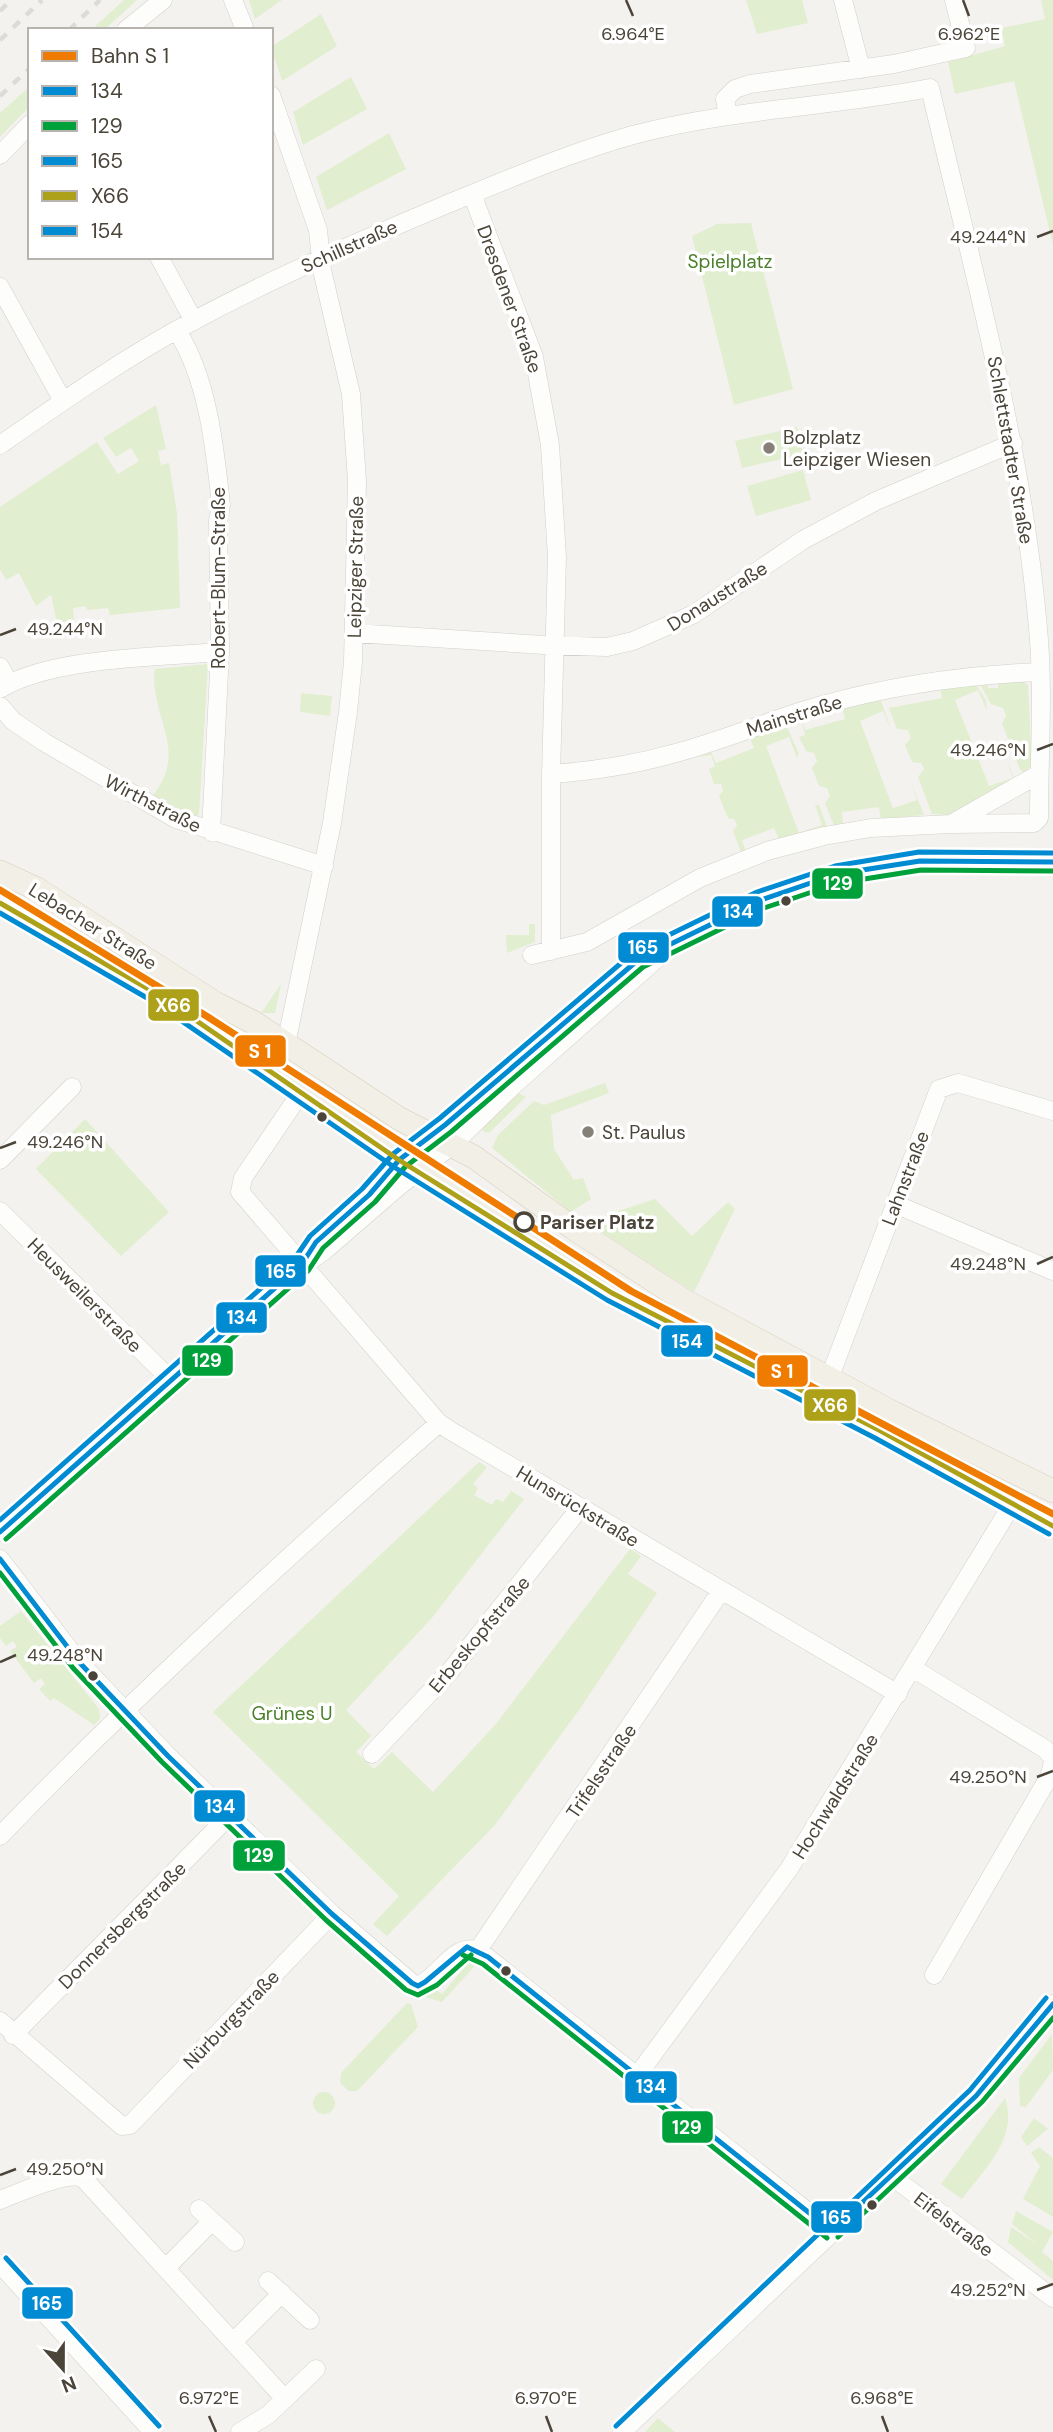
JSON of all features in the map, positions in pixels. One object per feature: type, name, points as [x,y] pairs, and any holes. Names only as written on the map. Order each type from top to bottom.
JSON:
[{"type":"main road","name":"Lebacher Straße","points":[[0,872],[37,889],[140,956],[441,1141],[474,1157],[573,1228],[685,1301],[829,1379],[1053,1491]]},
{"type":"main road","name":"Lebacher Straße","points":[[0,903],[159,995],[279,1080],[408,1166],[630,1303],[879,1430],[1053,1525]]},
{"type":"main road","points":[[279,1080],[286,1044]]},
{"type":"main road","points":[[630,1303],[631,1291],[646,1283],[685,1301]]},
{"type":"street","points":[[128,28],[163,0]]},
{"type":"street","points":[[233,0],[244,28]]},
{"type":"street","points":[[843,0],[861,69]]},
{"type":"street","points":[[729,116],[725,99],[735,89],[750,84],[861,69],[966,48],[954,0]]},
{"type":"street","name":"Schillstraße","points":[[0,445],[63,401],[194,321],[321,257],[472,194],[632,135],[729,116],[864,101],[930,88]]},
{"type":"street","name":"Schlettstadter Straße","points":[[930,88],[1013,443],[1030,554],[1040,672],[1039,818],[1034,822],[951,824]]},
{"type":"street","name":"Leipziger Straße","points":[[273,101],[318,230],[321,257],[351,394],[355,427],[357,514],[354,633],[348,712],[324,866],[286,1044]]},
{"type":"street","points":[[0,155],[28,126]]},
{"type":"street","name":"Dresdener Straße","points":[[472,194],[519,315],[541,386],[557,537],[551,774],[551,951]]},
{"type":"street","points":[[160,259],[194,321]]},
{"type":"street","points":[[0,287],[63,401]]},
{"type":"street","name":"Robert-Blum-Straße","points":[[177,331],[194,366],[218,481],[220,652],[211,832]]},
{"type":"street","name":"Donaustraße","points":[[354,633],[607,647],[656,633],[701,610],[832,524],[890,494],[1013,443]]},
{"type":"street","points":[[0,667],[5,686],[35,674],[85,666],[220,652]]},
{"type":"street","name":"Mainstraße","points":[[551,774],[610,767],[674,754],[815,707],[883,690],[972,675],[1040,672]]},
{"type":"street","name":"Wirthstraße","points":[[0,706],[13,721],[85,767],[176,819],[324,866]]},
{"type":"street","points":[[532,955],[587,942],[700,878],[767,851],[824,836],[871,828],[951,824],[1040,774]]},
{"type":"street","points":[[0,1532],[302,1264],[316,1242],[369,1195],[383,1175],[408,1166],[515,1084],[668,948],[735,911],[790,888],[837,874],[919,862],[1053,862]]},
{"type":"street","name":"Lahnstraße","points":[[829,1379],[934,1100],[945,1086],[958,1083],[1053,1111]]},
{"type":"street","points":[[0,1160],[72,1087]]},
{"type":"street","name":"Hunsrückstraße","points":[[300,1094],[243,1178],[240,1192],[439,1423],[898,1694]]},
{"type":"street","points":[[895,1204],[1053,1271]]},
{"type":"street","name":"Heusweilerstraße","points":[[0,1211],[170,1379]]},
{"type":"street","points":[[0,1836],[125,1709],[320,1528],[439,1423]]},
{"type":"street","name":"Hochwaldstraße","points":[[637,2076],[789,1869],[914,1669],[1013,1503]]},
{"type":"street","name":"Erbeskopfstraße","points":[[372,1754],[451,1670],[580,1508]]},
{"type":"street","points":[[0,1559],[79,1662],[332,1914]]},
{"type":"street","name":"Trifelsstraße","points":[[332,1914],[418,1986],[472,1948],[721,1591]]},
{"type":"street","points":[[914,1669],[1045,1749],[1053,1760],[1050,1774],[934,1975]]},
{"type":"street","name":"Donnersbergstraße","points":[[13,2035],[230,1815]]},
{"type":"street","name":"Nürburgstraße","points":[[13,2035],[122,2126],[130,2125],[332,1914]]},
{"type":"street","points":[[472,1948],[832,2231]]},
{"type":"street","points":[[622,2432],[976,2096],[1053,2004]]},
{"type":"street","points":[[0,2021],[13,2035]]},
{"type":"street","points":[[0,2200],[76,2175],[83,2178],[285,2399]]},
{"type":"street","name":"Eifelstraße","points":[[890,2175],[1053,2298]]},
{"type":"street","points":[[166,2268],[205,2215],[235,2242]]},
{"type":"street","points":[[0,2264],[153,2432]]},
{"type":"street","points":[[268,2281],[310,2320]]},
{"type":"street","points":[[233,2342],[282,2294]]},
{"type":"street","points":[[240,2432],[257,2423],[316,2369]]},
{"type":"green space","points":[[124,0],[137,0],[106,28],[93,28]]},
{"type":"green space","points":[[249,0],[282,0],[255,19]]},
{"type":"green space","points":[[746,0],[802,0],[808,23],[757,34]]},
{"type":"green space","points":[[1041,0],[1053,0],[1053,245],[1014,81],[955,94],[948,62],[1005,46],[1001,28],[1045,19]]},
{"type":"green space","points":[[321,14],[337,46],[282,81],[273,46]]},
{"type":"green space","points":[[351,77],[367,109],[303,145],[293,112]]},
{"type":"green space","points":[[28,88],[28,108],[0,137],[0,113]]},
{"type":"green space","points":[[389,133],[406,169],[327,210],[316,177]]},
{"type":"green space","name":"Spielplatz","points":[[751,223],[793,389],[734,405],[692,236],[717,224]]},
{"type":"green space","points":[[156,405],[166,449],[158,451],[161,465],[169,463],[177,513],[180,608],[110,615],[108,608],[87,610],[86,606],[73,608],[74,620],[57,623],[51,595],[36,606],[19,573],[6,580],[0,569],[0,507],[97,442],[118,474],[139,461],[131,448],[116,457],[103,438]]},
{"type":"green space","name":"Bolzplatz Leipziger Wiesen","points":[[797,427],[803,454],[742,468],[735,441]]},
{"type":"green space","points":[[803,470],[811,500],[756,516],[747,486]]},
{"type":"green space","points":[[208,664],[199,814],[196,816],[152,797],[162,781],[169,752],[154,678],[155,669]]},
{"type":"green space","points":[[987,681],[988,688],[998,688],[998,681],[1022,681],[1028,685],[1032,766],[1024,772],[1020,770],[1014,754],[1019,748],[1017,741],[1008,739],[1002,723],[1006,716],[1003,708],[991,704],[979,682]]},
{"type":"green space","points":[[974,682],[986,700],[987,711],[978,690],[955,700],[989,786],[1013,778],[1005,756],[1014,778],[948,815],[932,814],[918,777],[924,769],[921,763],[912,762],[905,745],[911,738],[908,730],[897,729],[889,708],[942,698],[940,686]]},
{"type":"green space","points":[[301,693],[332,696],[330,716],[300,712]]},
{"type":"green space","points":[[880,698],[892,732],[883,711],[860,721],[893,808],[917,800],[909,777],[924,815],[881,819],[879,807],[842,812],[843,824],[834,826],[825,803],[830,796],[827,788],[819,786],[812,768],[817,761],[814,753],[806,751],[799,737],[805,735],[802,723],[793,727],[794,722],[802,719],[805,730],[845,719],[842,708]]},
{"type":"green space","points":[[786,725],[799,754],[797,758],[789,737],[766,746],[799,833],[822,825],[815,805],[819,805],[827,827],[779,839],[774,828],[742,840],[745,850],[741,852],[733,831],[737,825],[734,819],[728,818],[719,796],[723,791],[721,784],[714,784],[709,769],[715,766],[711,755],[699,757],[711,752],[716,763],[754,748],[750,738]]},
{"type":"green space","points":[[529,924],[535,924],[535,942],[507,953],[506,935],[529,935]]},
{"type":"green space","points":[[281,984],[275,1013],[261,1013]]},
{"type":"green space","points":[[605,1083],[609,1093],[551,1115],[554,1149],[574,1180],[583,1178],[591,1199],[571,1212],[492,1148],[498,1135],[534,1101],[544,1105]]},
{"type":"green space","points":[[517,1093],[526,1097],[489,1133],[482,1131],[485,1125]]},
{"type":"green space","points":[[85,1119],[169,1212],[121,1256],[36,1169]]},
{"type":"green space","points":[[655,1199],[692,1236],[728,1202],[735,1209],[694,1292],[591,1225],[597,1218]]},
{"type":"green space","name":"Grünes U","points":[[479,1462],[487,1467],[473,1484],[478,1488],[474,1495],[492,1505],[496,1499],[503,1502],[511,1491],[524,1499],[431,1619],[346,1710],[371,1736],[356,1752],[374,1769],[392,1752],[433,1792],[495,1725],[630,1549],[641,1556],[628,1574],[657,1593],[579,1710],[495,1825],[387,1936],[373,1924],[399,1896],[213,1712]]},
{"type":"green space","points":[[21,1611],[99,1709],[100,1719],[94,1725],[54,1698],[50,1701],[39,1689],[45,1684],[41,1678],[34,1683],[10,1651],[17,1647],[13,1641],[6,1646],[0,1638],[0,1626]]},
{"type":"green space","points":[[474,1957],[481,1959],[442,2002],[422,1996],[423,1991],[434,1988],[442,1994],[464,1968],[458,1962]]},
{"type":"green space","points":[[407,2003],[411,2004],[418,2027],[357,2091],[349,2091],[340,2083],[341,2073]]},
{"type":"green space","points":[[1052,2034],[1053,2070],[1026,2107],[1020,2106],[1019,2078]]},
{"type":"green space","points":[[320,2092],[328,2092],[335,2099],[335,2107],[328,2114],[320,2114],[313,2107],[313,2099]]},
{"type":"green space","points":[[1005,2098],[1008,2113],[1003,2140],[989,2164],[962,2199],[941,2184]]},
{"type":"green space","points":[[1034,2118],[1048,2129],[1027,2146],[1021,2137]]},
{"type":"green space","points":[[1039,2147],[1053,2158],[1053,2217],[1023,2199],[1040,2166],[1031,2153]]},
{"type":"green space","points":[[1016,2211],[1053,2232],[1042,2252],[1053,2261],[1053,2280],[1008,2242],[1011,2227],[1038,2245],[1012,2224]]},
{"type":"green space","points":[[658,2418],[675,2432],[645,2432]]},
{"type":"railway","points":[[0,11],[11,0]]},
{"type":"railway","points":[[0,40],[42,0]]},
{"type":"railway","points":[[71,28],[100,0]]},
{"type":"railway","points":[[0,96],[28,70]]},
{"type":"transit line","name":"165","points":[[0,1520],[295,1258],[310,1236],[362,1189],[393,1154],[440,1118],[634,952],[757,892],[835,866],[919,852],[1053,853]]},
{"type":"transit line","name":"134","points":[[0,1532],[302,1264],[316,1242],[369,1195],[399,1160],[445,1125],[638,960],[761,900],[837,874],[920,861],[1053,862]]},
{"type":"transit line","name":"129","points":[[6,1539],[308,1271],[323,1248],[375,1202],[405,1167],[451,1132],[643,967],[764,908],[839,883],[921,870],[1053,871]]},
{"type":"transit line","points":[[0,890],[208,1017],[631,1291],[1053,1514]]},
{"type":"transit line","name":"X66","points":[[0,903],[159,995],[399,1160],[612,1293],[879,1430],[1053,1526]]},
{"type":"transit line","name":"154","points":[[0,913],[154,1002],[394,1167],[607,1300],[875,1438],[1049,1534]]},
{"type":"transit line","name":"134","points":[[0,1559],[79,1662],[168,1756],[332,1914],[412,1983],[418,1986],[425,1982],[467,1947]]},
{"type":"transit line","name":"129","points":[[0,1573],[73,1668],[162,1762],[326,1920],[406,1990],[418,1995],[437,1985],[471,1955]]},
{"type":"transit line","name":"134","points":[[467,1947],[488,1957],[832,2231]]},
{"type":"transit line","name":"129","points":[[463,1955],[483,1964],[827,2238]]},
{"type":"transit line","name":"165","points":[[616,2426],[970,2090],[1046,1998]]},
{"type":"transit line","name":"134","points":[[832,2231],[976,2096],[1053,2004]]},
{"type":"transit line","name":"129","points":[[838,2237],[982,2102],[1053,2018]]},
{"type":"transit line","name":"165","points":[[6,2258],[159,2426]]},
{"type":"place","name":"Bolzplatz Leipziger Wiesen","points":[[769,448]]},
{"type":"place","name":"St. Paulus","points":[[588,1132]]},
{"type":"place","name":"Pariser Platz","points":[[524,1222]]}]
